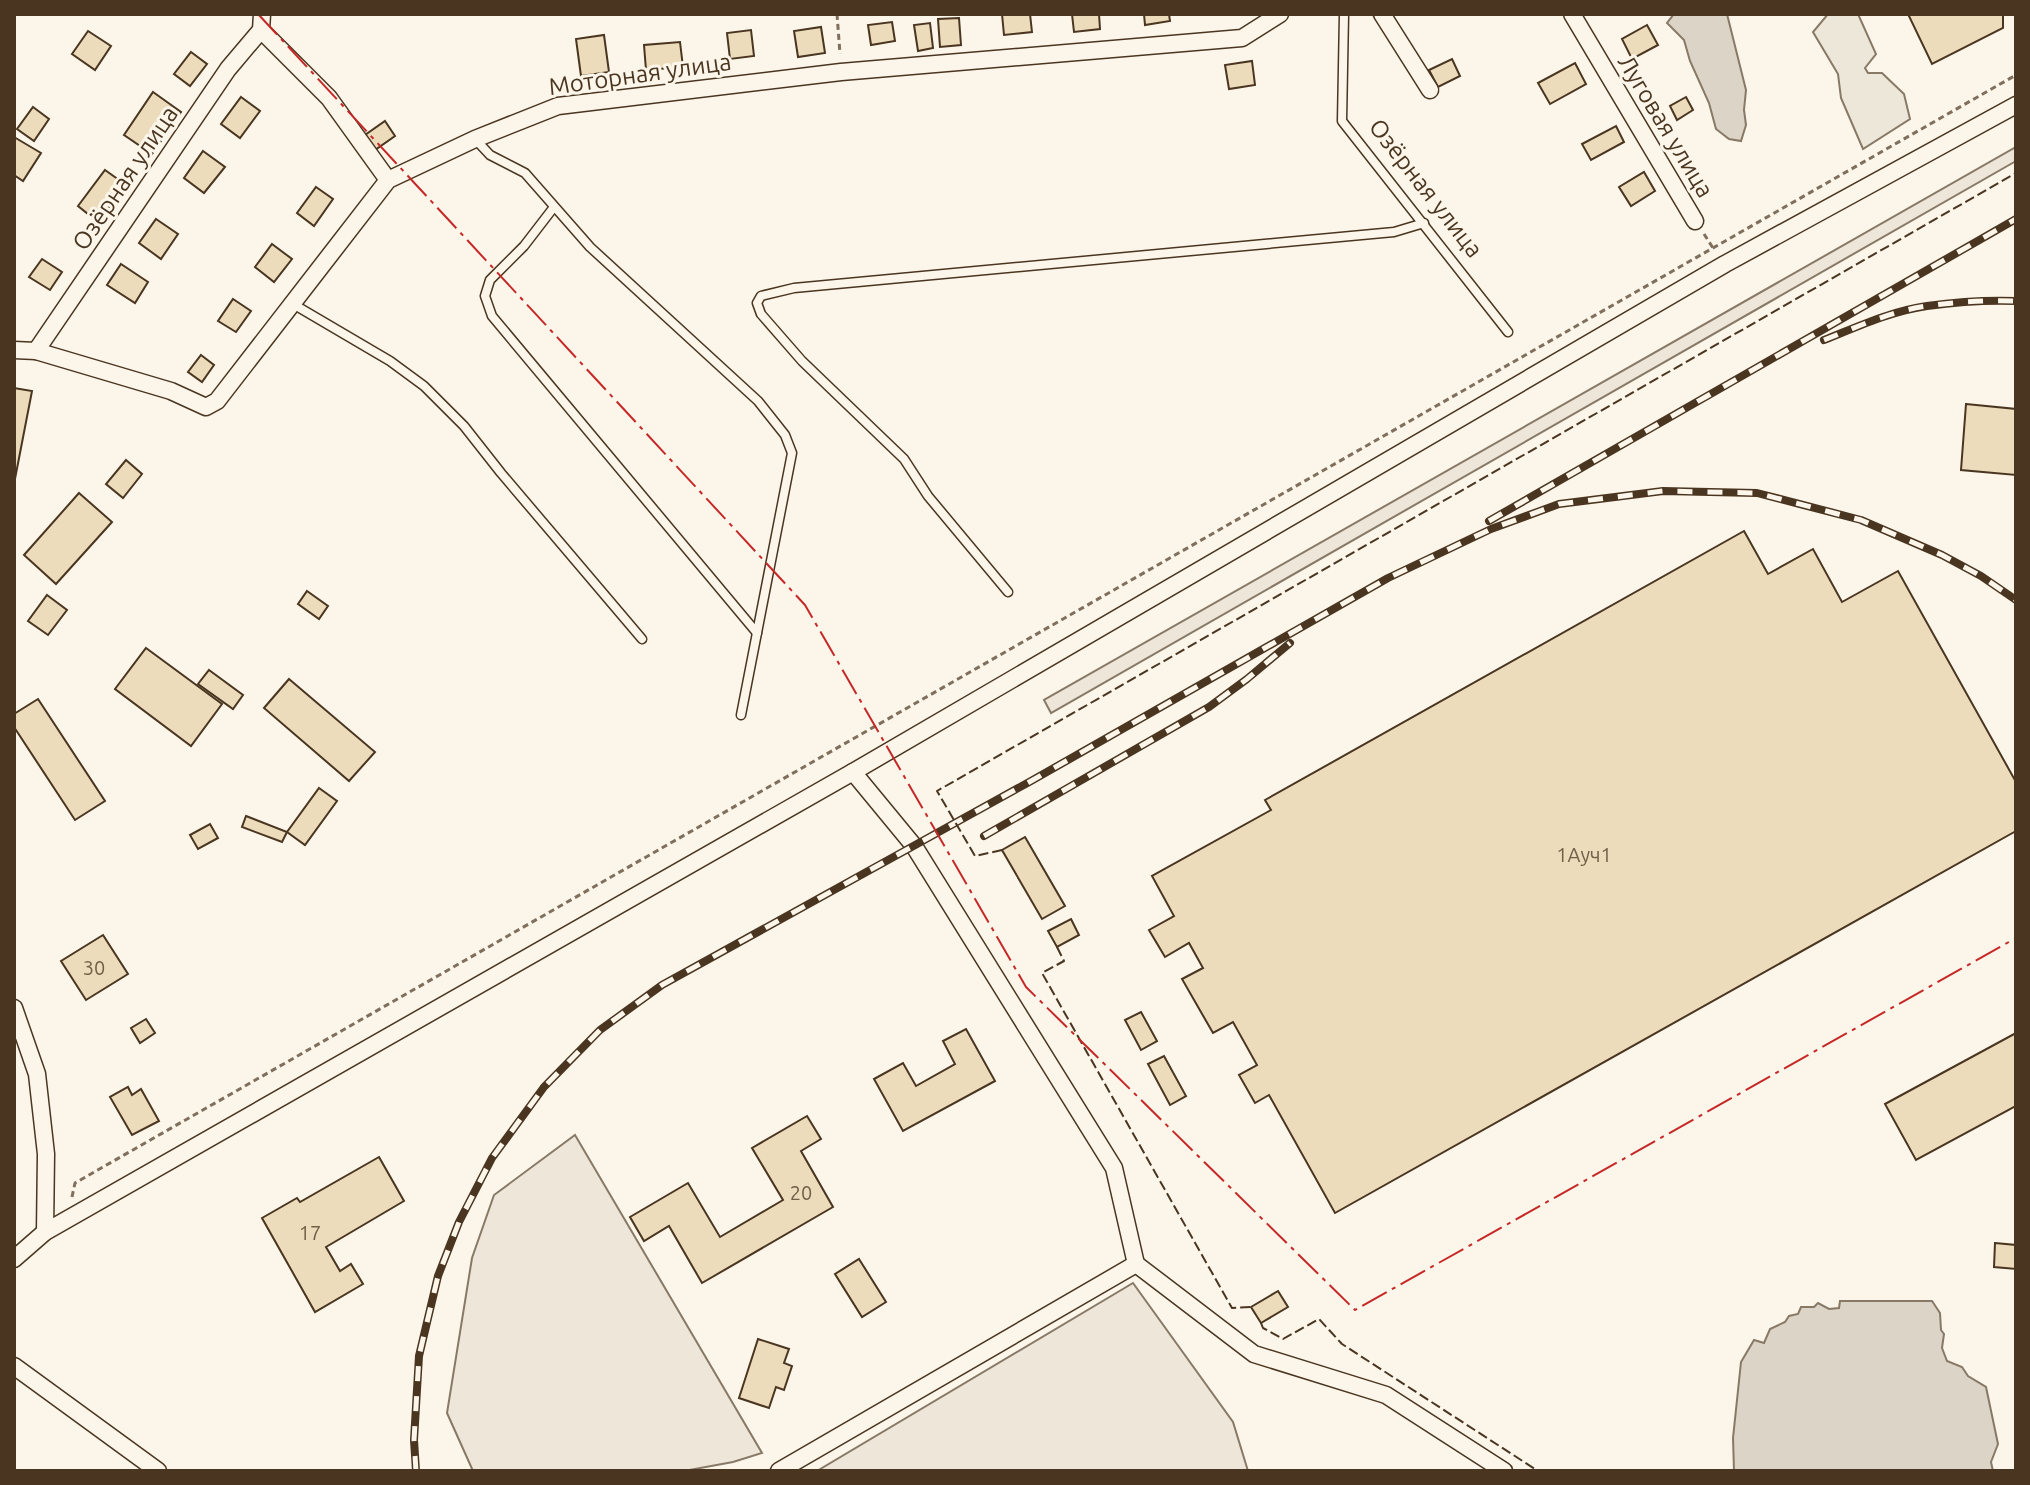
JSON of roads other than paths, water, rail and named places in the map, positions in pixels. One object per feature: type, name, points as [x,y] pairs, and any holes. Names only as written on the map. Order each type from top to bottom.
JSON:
[{"type":"street","name":"Моторная улица","points":[[36,351],[171,391],[206,407],[217,401],[388,180],[475,139],[558,106],[841,72],[1242,38],[1280,14]]},
{"type":"street","points":[[1382,14],[1430,90]]},
{"type":"street","name":"Луговая улица","points":[[1572,14],[1695,221]]},
{"type":"street","points":[[262,22],[329,98],[388,180]]},
{"type":"street","name":"Озёрная улица","points":[[36,351],[262,22]]},
{"type":"street","points":[[14,1259],[45,1232],[853,772],[1725,264],[2016,105]]},
{"type":"street","points":[[14,350],[36,351]]},
{"type":"street","points":[[853,772],[914,846],[1114,1168],[1136,1264],[1254,1354],[1386,1395],[1504,1471]]},
{"type":"street","points":[[14,1008],[37,1074],[46,1154],[45,1232]]},
{"type":"street","points":[[779,1471],[1136,1264]]},
{"type":"street","points":[[14,1366],[158,1471]]},
{"type":"lane","name":"Озёрная улица","points":[[1344,14],[1342,121],[1508,332]]},
{"type":"lane","points":[[475,139],[490,155],[525,173],[590,247],[758,401],[785,435],[792,453],[741,715]]},
{"type":"lane","points":[[554,207],[524,246],[490,280],[485,296],[492,316],[757,633]]},
{"type":"lane","points":[[1008,592],[928,496],[904,459],[802,361],[761,314],[757,303],[761,296],[794,288],[1394,232],[1424,223]]},
{"type":"lane","points":[[292,304],[390,361],[424,386],[464,426],[642,639]]},
{"type":"railway","points":[[1489,521],[2016,219]]},
{"type":"railway","points":[[1824,340],[1914,308],[1960,302],[2016,301]]},
{"type":"railway","points":[[416,1471],[414,1440],[419,1356],[438,1276],[459,1222],[492,1158],[544,1087],[600,1030],[662,985],[1031,781],[1388,578],[1491,529],[1559,504],[1663,491],[1757,493],[1861,520],[1942,555],[2016,600]]},
{"type":"railway","points":[[984,836],[1209,707],[1290,643]]}]
